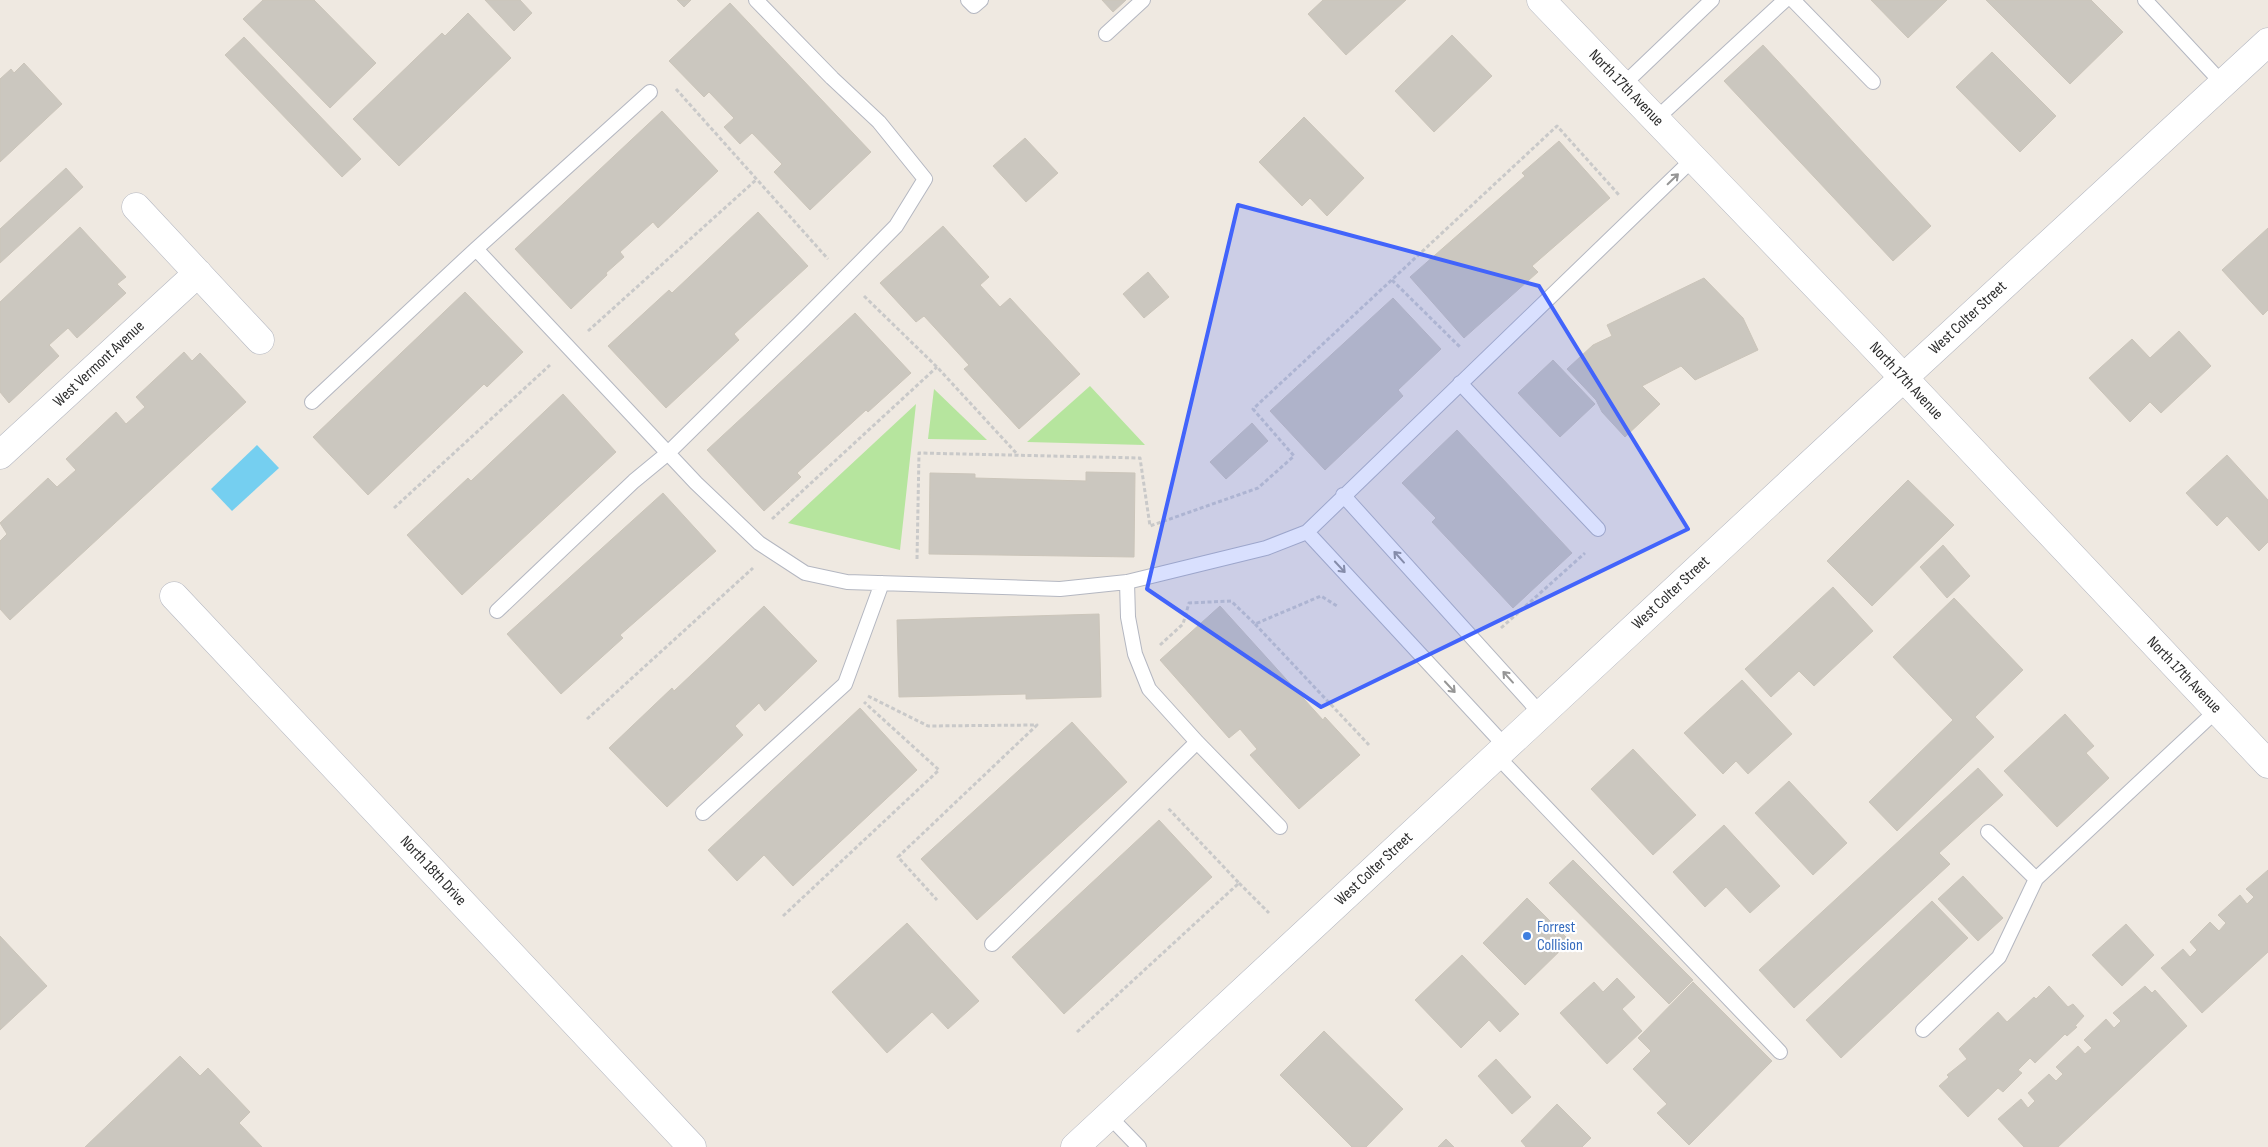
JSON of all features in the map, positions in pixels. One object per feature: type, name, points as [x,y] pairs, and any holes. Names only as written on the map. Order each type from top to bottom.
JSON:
[{"type":"street","name":"North 17th Avenue","points":[[1541,0],[1904,378],[2268,764]]},
{"type":"street","name":"West Colter Street","points":[[1076,1147],[2268,42]]},
{"type":"street","points":[[136,207],[260,340]]},
{"type":"street","name":"West Vermont Avenue","points":[[0,455],[198,273]]},
{"type":"street","name":"North 18th Drive","points":[[174,596],[692,1147]]},
{"type":"lane","points":[[497,611],[634,481],[668,454],[896,226],[925,179],[879,122],[832,78],[756,0]]},
{"type":"lane","points":[[968,0],[974,6],[981,0]]},
{"type":"lane","points":[[1106,34],[1143,0]]},
{"type":"lane","points":[[1623,85],[1712,0]]},
{"type":"lane","points":[[1656,119],[1785,0]]},
{"type":"lane","points":[[1793,0],[1873,82]]},
{"type":"lane","points":[[2145,0],[2223,84]]},
{"type":"lane","points":[[312,402],[476,249],[650,92]]},
{"type":"lane","points":[[476,249],[668,454],[752,537],[805,573],[847,582],[1060,589],[1127,582],[1266,548],[1306,532],[1694,158]]},
{"type":"lane","points":[[1460,383],[1598,529]]},
{"type":"lane","points":[[1343,495],[1541,714]]},
{"type":"lane","points":[[1306,532],[1501,751],[1780,1052]]},
{"type":"lane","points":[[1127,582],[1128,617],[1135,654],[1150,689],[1197,742],[1280,827]]},
{"type":"lane","points":[[703,813],[845,684],[882,583]]},
{"type":"lane","points":[[1923,1030],[1999,957],[2036,879],[2217,710]]},
{"type":"lane","points":[[992,944],[1197,742]]},
{"type":"lane","points":[[1988,832],[2036,879]]},
{"type":"lane","points":[[1109,1116],[1139,1147]]},
{"type":"path","points":[[673,85],[845,277],[937,367],[1018,456]]},
{"type":"path","points":[[917,584],[919,453],[1140,458],[1150,526],[1258,488],[1294,456],[1253,410],[1558,126],[1636,214]]},
{"type":"path","points":[[394,508],[757,179]]},
{"type":"path","points":[[1392,280],[1479,365]]},
{"type":"path","points":[[752,537],[937,367]]},
{"type":"path","points":[[587,719],[771,551]]},
{"type":"path","points":[[1496,622],[1502,630],[1585,553]]},
{"type":"path","points":[[1255,624],[1321,596],[1342,611]]},
{"type":"path","points":[[1139,664],[1183,624],[1189,603],[1231,601],[1369,745]]},
{"type":"path","points":[[845,684],[928,726],[1037,725],[898,856],[937,900]]},
{"type":"path","points":[[783,916],[939,770],[845,684]]},
{"type":"path","points":[[1150,788],[1269,913]]},
{"type":"path","points":[[1078,1032],[1239,883]]},
{"type":"highlighted area","points":[[1238,205],[1539,286],[1688,529],[1321,707],[1147,589]]},
{"type":"green space","points":[[1090,386],[1145,445],[1027,442]]},
{"type":"green space","points":[[934,389],[987,440],[928,439]]},
{"type":"green space","points":[[916,404],[900,550],[788,523]]},
{"type":"water","points":[[257,445],[279,468],[232,511],[211,489]]},
{"type":"building","points":[[263,0],[314,0],[376,63],[330,108],[243,19]]},
{"type":"building","points":[[485,0],[520,0],[532,13],[514,31]]},
{"type":"building","points":[[677,0],[691,0],[684,7]]},
{"type":"building","points":[[1102,0],[1126,0],[1113,12]]},
{"type":"building","points":[[1323,0],[1406,0],[1346,55],[1308,14]]},
{"type":"building","points":[[1871,0],[1947,0],[1908,38]]},
{"type":"building","points":[[1986,0],[2091,0],[2123,32],[2070,84]]},
{"type":"building","points":[[730,3],[871,152],[810,210],[774,172],[782,164],[752,133],[740,144],[724,127],[734,118],[709,92],[704,97],[669,61]]},
{"type":"building","points":[[468,13],[511,58],[399,166],[353,119],[442,33],[445,36]]},
{"type":"building","points":[[1452,35],[1492,76],[1434,132],[1395,91]]},
{"type":"building","points":[[244,37],[361,159],[342,177],[225,55]]},
{"type":"building","points":[[1763,45],[1931,226],[1893,261],[1724,81]]},
{"type":"building","points":[[1992,52],[2056,116],[2020,152],[1956,87]]},
{"type":"building","points":[[24,63],[62,104],[0,162],[0,79],[11,69],[14,73]]},
{"type":"building","points":[[662,111],[718,171],[658,228],[653,222],[620,252],[624,257],[571,309],[515,249]]},
{"type":"building","points":[[1304,117],[1364,178],[1327,216],[1310,198],[1302,206],[1259,162]]},
{"type":"building","points":[[1025,138],[1058,173],[1026,202],[993,166]]},
{"type":"building","points":[[1559,141],[1610,198],[1532,266],[1538,272],[1464,338],[1410,277],[1525,176],[1522,173]]},
{"type":"building","points":[[66,168],[83,187],[0,263],[0,229]]},
{"type":"building","points":[[758,212],[808,266],[734,334],[739,340],[666,408],[608,346],[669,290],[672,293]]},
{"type":"building","points":[[943,226],[989,277],[980,285],[1000,307],[1010,298],[1080,374],[1019,429],[964,369],[969,365],[924,316],[916,322],[880,283]]},
{"type":"building","points":[[80,227],[126,277],[117,284],[126,293],[77,338],[68,328],[49,345],[59,356],[9,403],[0,392],[0,302]]},
{"type":"building","points":[[2268,228],[2268,310],[2263,315],[2222,270]]},
{"type":"building","points":[[1148,272],[1169,297],[1144,318],[1123,294]]},
{"type":"building","points":[[1704,278],[1743,318],[1758,350],[1695,380],[1681,366],[1642,386],[1660,404],[1625,437],[1602,412],[1596,400],[1567,369],[1593,345],[1612,336],[1607,325]]},
{"type":"building","points":[[465,292],[523,352],[487,387],[484,384],[368,495],[313,437]]},
{"type":"building","points":[[1393,298],[1441,349],[1398,390],[1403,396],[1325,470],[1270,411]]},
{"type":"building","points":[[855,313],[911,373],[868,412],[866,410],[797,473],[801,477],[764,511],[707,450]]},
{"type":"building","points":[[2179,331],[2211,366],[2161,413],[2150,402],[2130,422],[2089,378],[2132,339],[2150,358]]},
{"type":"building","points":[[184,352],[192,361],[200,353],[246,402],[10,620],[0,609],[0,541],[7,534],[0,523],[48,478],[57,487],[76,470],[66,459],[116,412],[126,424],[145,407],[136,397]]},
{"type":"building","points":[[1553,360],[1595,404],[1560,437],[1518,393]]},
{"type":"building","points":[[563,394],[616,452],[462,595],[407,535],[468,478],[471,481]]},
{"type":"building","points":[[1252,423],[1268,441],[1226,479],[1210,462]]},
{"type":"building","points":[[1457,430],[1572,553],[1513,608],[1432,522],[1436,518],[1402,483]]},
{"type":"building","points":[[2227,455],[2268,500],[2268,542],[2259,551],[2227,516],[2217,526],[2186,493]]},
{"type":"building","points":[[1086,472],[1135,473],[1134,557],[929,554],[930,473],[975,474],[975,478],[1086,481]]},
{"type":"building","points":[[1908,480],[1954,525],[1872,606],[1827,561]]},
{"type":"building","points":[[663,493],[716,551],[620,635],[623,638],[561,694],[507,634]]},
{"type":"building","points":[[1943,545],[1970,576],[1947,598],[1920,567]]},
{"type":"building","points":[[1833,587],[1873,631],[1814,686],[1799,671],[1771,697],[1745,669]]},
{"type":"building","points":[[1954,598],[2023,670],[1975,717],[1994,737],[1897,831],[1869,802],[1953,720],[1893,657]]},
{"type":"building","points":[[764,606],[817,661],[765,711],[759,703],[735,726],[743,735],[667,807],[609,748],[672,688],[674,691]]},
{"type":"building","points":[[1220,606],[1323,720],[1325,717],[1360,755],[1299,809],[1250,755],[1257,749],[1240,729],[1229,738],[1160,660]]},
{"type":"building","points":[[1099,614],[1101,697],[1026,699],[1026,694],[899,697],[897,620]]},
{"type":"building","points":[[1742,680],[1792,734],[1748,774],[1736,761],[1723,774],[1684,733]]},
{"type":"building","points":[[860,708],[917,770],[793,886],[764,855],[737,881],[708,850]]},
{"type":"building","points":[[2065,714],[2094,746],[2086,753],[2109,778],[2057,827],[2004,771]]},
{"type":"building","points":[[1072,722],[1127,782],[977,920],[921,859]]},
{"type":"building","points":[[1633,749],[1696,815],[1653,855],[1591,789]]},
{"type":"building","points":[[1978,768],[2003,795],[1939,853],[1950,864],[1794,1008],[1759,970]]},
{"type":"building","points":[[1789,781],[1847,843],[1813,875],[1755,813]]},
{"type":"building","points":[[1159,820],[1212,877],[1064,1014],[1012,957]]},
{"type":"building","points":[[1724,825],[1780,886],[1750,913],[1726,887],[1705,907],[1673,872]]},
{"type":"building","points":[[1573,860],[1693,980],[1669,1004],[1549,883]]},
{"type":"building","points":[[2268,870],[2268,952],[2202,1013],[2161,968],[2183,949],[2190,957],[2197,950],[2190,942],[2210,922],[2219,931],[2226,923],[2218,915],[2240,895],[2247,904],[2254,897],[2246,889]]},
{"type":"building","points":[[1963,876],[2003,918],[1978,941],[1938,899]]},
{"type":"building","points":[[1527,898],[1570,941],[1525,985],[1483,943]]},
{"type":"building","points":[[1932,901],[1968,938],[1841,1058],[1806,1020]]},
{"type":"building","points":[[907,923],[979,1001],[948,1029],[932,1012],[887,1053],[832,992]]},
{"type":"building","points":[[2126,924],[2154,955],[2122,986],[2092,955]]},
{"type":"building","points":[[0,936],[47,986],[0,1030]]},
{"type":"building","points":[[1462,955],[1519,1014],[1500,1032],[1489,1020],[1461,1048],[1415,1000]]},
{"type":"building","points":[[1617,978],[1635,997],[1622,1009],[1642,1031],[1607,1064],[1560,1013],[1594,982],[1603,992]]},
{"type":"building","points":[[1693,982],[1772,1061],[1689,1145],[1657,1113],[1667,1104],[1633,1069],[1651,1051],[1638,1038]]},
{"type":"building","points":[[2049,986],[2068,1007],[2073,1004],[2084,1016],[2075,1026],[2077,1027],[2067,1036],[2065,1034],[2035,1063],[2030,1058],[2018,1070],[2022,1073],[2003,1092],[1998,1088],[1968,1117],[1939,1086],[1949,1077],[1947,1075],[1967,1059],[1959,1049],[1998,1012],[2007,1022]]},
{"type":"building","points":[[2145,986],[2152,993],[2155,990],[2187,1026],[2058,1147],[2024,1147],[1998,1119],[2021,1099],[2028,1108],[2035,1101],[2028,1093],[2049,1074],[2056,1081],[2063,1074],[2056,1067],[2078,1046],[2085,1054],[2092,1048],[2084,1040],[2106,1019],[2114,1028],[2121,1021],[2113,1013]]},
{"type":"building","points":[[1324,1031],[1403,1109],[1366,1147],[1352,1147],[1280,1075]]},
{"type":"building","points":[[180,1056],[200,1076],[208,1068],[250,1112],[239,1123],[262,1147],[85,1147]]},
{"type":"building","points":[[1496,1059],[1531,1097],[1512,1114],[1478,1076]]},
{"type":"building","points":[[1557,1104],[1591,1138],[1582,1147],[1526,1147],[1521,1141]]},
{"type":"building","points":[[1446,1139],[1454,1147],[1438,1147]]},
{"type":"place","name":"Forrest Collision","points":[[1527,936]]}]
